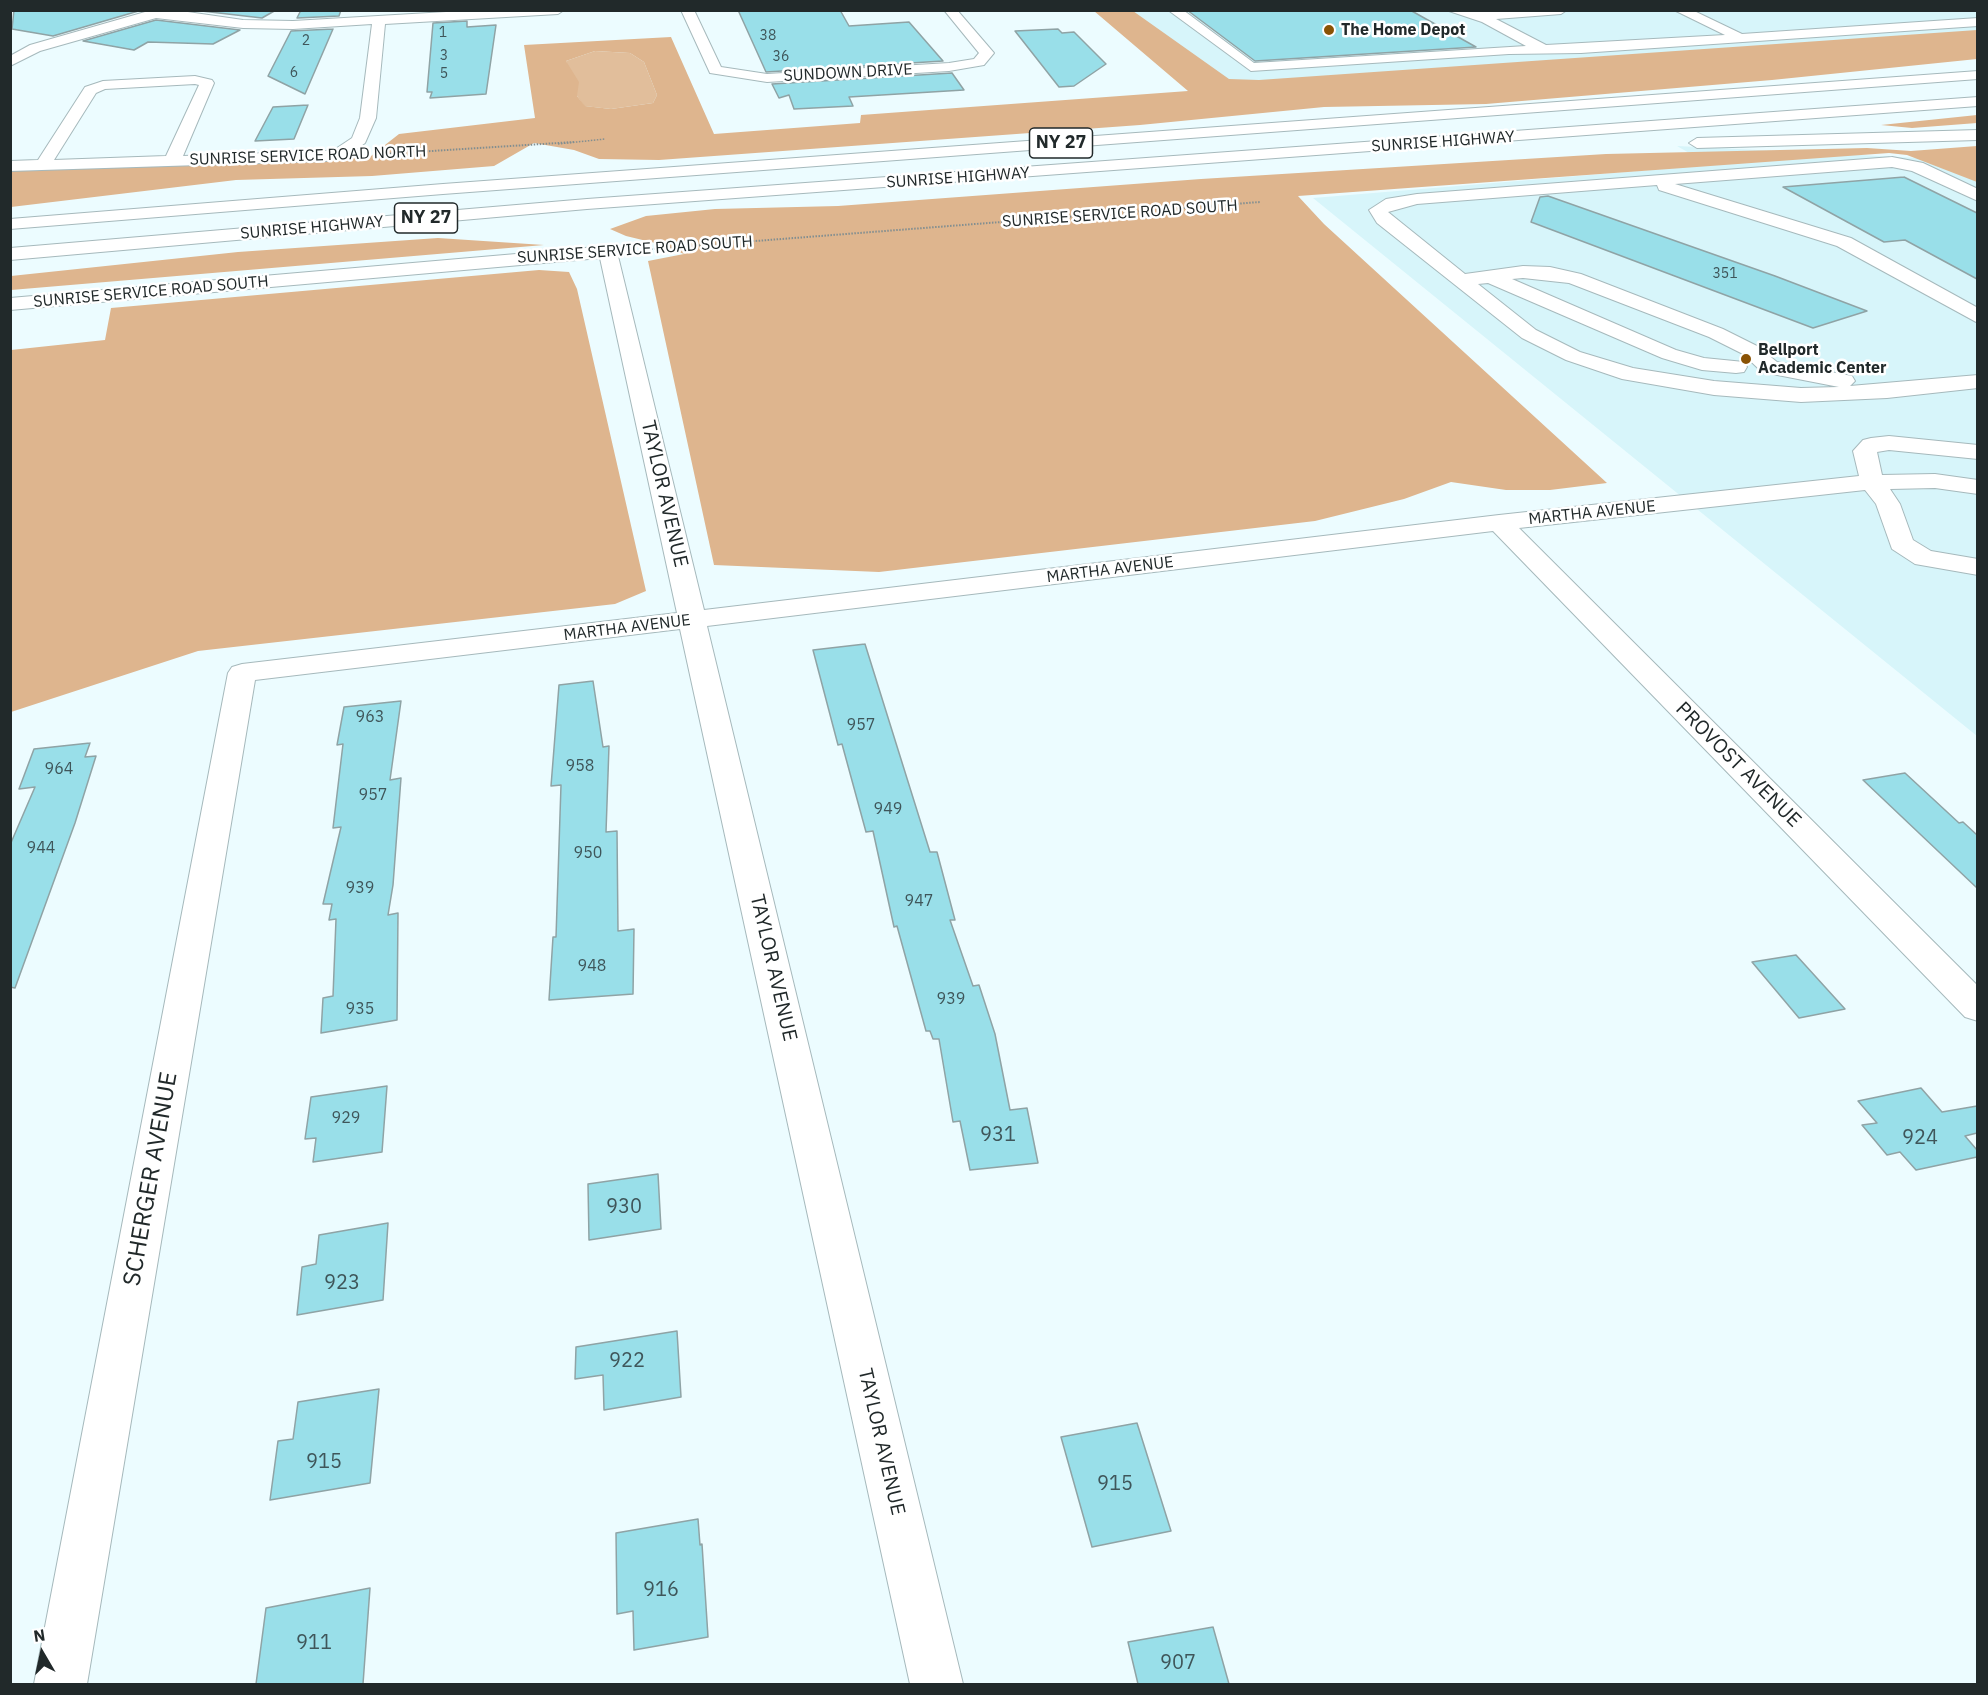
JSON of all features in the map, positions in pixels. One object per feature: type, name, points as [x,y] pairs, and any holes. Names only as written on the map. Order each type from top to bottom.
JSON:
[{"type":"main road","points":[[10,62],[35,48],[163,12],[243,24],[379,21],[558,10]]},
{"type":"main road","name":"SUNDOWN DRIVE","points":[[687,10],[715,70],[767,78],[955,67],[980,62],[987,56],[985,50],[950,10]]},
{"type":"main road","points":[[1174,10],[1251,67],[1977,22]]},
{"type":"main road","points":[[1452,10],[1476,16],[1545,50]]},
{"type":"main road","points":[[1476,16],[1561,10]]},
{"type":"main road","points":[[1680,10],[1742,37]]},
{"type":"main road","points":[[326,156],[344,152],[355,145],[364,130],[371,104],[379,21]]},
{"type":"main road","points":[[1527,40],[1793,23],[1819,32]]},
{"type":"main road","name":"SUNRISE HIGHWAY","points":[[10,225],[431,189],[1977,75]]},
{"type":"main road","points":[[49,157],[90,90],[115,84],[195,80],[207,83],[172,161]]},
{"type":"main road","name":"SUNRISE HIGHWAY","points":[[10,254],[587,204],[1977,101]]},
{"type":"main road","points":[[1681,143],[1977,135]]},
{"type":"main road","points":[[1093,168],[1425,149],[1622,144]]},
{"type":"main road","name":"SUNRISE SERVICE ROAD NORTH","points":[[10,166],[49,157],[172,161],[326,156]]},
{"type":"main road","points":[[1977,196],[1917,167],[1892,162],[1417,199],[1392,203],[1378,210],[1383,219],[1529,334],[1573,356],[1630,374],[1714,388],[1801,395],[1887,391],[1977,381]]},
{"type":"main road","points":[[1647,181],[1844,242],[1977,317]]},
{"type":"main road","name":"SUNRISE SERVICE ROAD SOUTH","points":[[10,304],[608,252]]},
{"type":"main road","name":"TAYLOR AVENUE","points":[[608,252],[936,1684]]},
{"type":"main road","points":[[1459,281],[1523,272],[1550,273],[1574,278],[1716,333],[1750,350],[1770,367]]},
{"type":"main road","points":[[1491,278],[1680,357],[1702,364],[1770,367],[1887,391]]},
{"type":"main road","points":[[1977,452],[1889,443],[1870,445],[1865,451],[1872,482],[1888,504],[1901,544],[1910,552],[1924,558],[1977,567]]},
{"type":"main road","name":"MARTHA AVENUE","points":[[242,674],[1499,523],[1872,482],[1935,481],[1977,487]]},
{"type":"main road","name":"PROVOST AVENUE","points":[[1499,523],[1977,1008]]},
{"type":"main road","name":"SCHERGER AVENUE","points":[[60,1684],[242,674]]},
{"type":"path","name":"SUNRISE SERVICE ROAD NORTH","points":[[326,156],[461,151],[605,139]]},
{"type":"path","name":"SUNRISE SERVICE ROAD SOUTH","points":[[608,252],[1260,202]]},
{"type":"shaded area","points":[[1977,10],[1978,37],[1226,86],[1122,11]]},
{"type":"shaded area","points":[[1094,11],[1133,11],[1229,79],[1259,80],[1977,30],[1977,59],[1772,80],[1486,104],[1324,107],[1140,125],[659,160],[599,159],[574,150],[534,143],[494,166],[372,176],[236,180],[11,207],[10,171],[330,160],[371,156],[399,134],[535,118],[524,45],[671,37],[714,134],[860,123],[861,115],[1188,91]],"holes":[[[595,51],[630,53],[644,62],[657,95],[653,103],[611,109],[585,106],[577,96],[579,82],[566,61]]]},
{"type":"shaded area","points":[[595,51],[630,53],[644,62],[657,95],[653,103],[611,109],[584,106],[577,96],[566,61]]},
{"type":"shaded area","points":[[1977,115],[1977,123],[1912,128],[1881,125]]},
{"type":"shaded area","name":"Bellport Academic Center","points":[[1677,146],[1940,159],[1977,177],[1977,736],[1313,198],[1710,165]]},
{"type":"shaded area","points":[[1977,146],[1977,182],[1907,155],[1889,153],[1298,196],[1324,224],[1607,483],[1550,490],[1506,490],[1451,482],[1404,499],[1315,521],[879,572],[714,565],[648,261],[684,254],[610,229],[646,216],[715,209],[838,206],[1201,179],[1606,154],[1867,148],[1911,151]]},
{"type":"shaded area","points":[[438,238],[544,245],[11,290],[11,276],[238,252]]},
{"type":"shaded area","points":[[539,270],[569,272],[577,289],[646,591],[615,604],[198,651],[11,712],[11,350],[105,340],[111,308]]},
{"type":"building","points":[[14,10],[142,10],[53,36],[12,29]]},
{"type":"building","points":[[193,10],[276,10],[262,18]]},
{"type":"building","points":[[301,10],[341,10],[339,16],[297,18]]},
{"type":"building","points":[[738,10],[840,10],[849,26],[909,22],[943,61],[766,72]]},
{"type":"building","name":"The Home Depot","points":[[1187,10],[1410,10],[1476,47],[1255,61]]},
{"type":"building","points":[[156,20],[240,30],[213,44],[148,42],[134,50],[83,41]]},
{"type":"building","points":[[467,21],[467,27],[496,25],[486,94],[430,98],[432,92],[427,92],[433,23]]},
{"type":"building","points":[[333,29],[305,94],[268,76],[291,31]]},
{"type":"building","points":[[1058,29],[1062,33],[1074,32],[1106,64],[1074,86],[1059,87],[1015,31]]},
{"type":"building","points":[[952,73],[964,90],[849,97],[853,106],[794,109],[789,95],[779,98],[772,84]]},
{"type":"building","points":[[308,105],[294,139],[255,141],[273,107]]},
{"type":"building","points":[[1904,177],[1977,213],[1977,279],[1905,240],[1884,242],[1783,187]]},
{"type":"building","points":[[1548,196],[1867,311],[1813,328],[1531,222],[1540,197]]},
{"type":"building","points":[[865,644],[930,852],[937,852],[955,920],[950,920],[973,986],[979,985],[995,1034],[1010,1110],[1027,1108],[1038,1163],[970,1170],[960,1121],[953,1122],[939,1039],[933,1039],[930,1031],[926,1031],[897,926],[894,927],[873,831],[866,832],[842,744],[838,745],[813,650]]},
{"type":"building","points":[[593,681],[603,747],[609,746],[606,832],[617,831],[618,931],[634,929],[633,994],[549,1000],[553,937],[556,937],[561,785],[551,786],[559,685]]},
{"type":"building","points":[[401,701],[390,780],[401,778],[393,885],[388,915],[398,913],[397,1020],[321,1033],[323,998],[333,996],[336,919],[329,920],[332,904],[323,904],[341,827],[333,828],[343,744],[337,745],[344,707]]},
{"type":"building","points":[[90,743],[85,757],[96,756],[75,823],[15,988],[10,987],[10,845],[35,787],[19,789],[34,749]]},
{"type":"building","points":[[1905,773],[1959,823],[1963,822],[1977,835],[1977,888],[1863,780]]},
{"type":"building","points":[[1796,955],[1845,1009],[1799,1018],[1752,962]]},
{"type":"building","points":[[387,1086],[382,1152],[313,1162],[316,1138],[305,1139],[311,1097]]},
{"type":"building","points":[[1921,1088],[1942,1112],[1977,1106],[1977,1133],[1965,1136],[1977,1150],[1977,1157],[1916,1170],[1900,1152],[1887,1155],[1862,1125],[1877,1123],[1858,1101]]},
{"type":"building","points":[[658,1174],[661,1229],[589,1240],[588,1184]]},
{"type":"building","points":[[388,1223],[383,1300],[297,1315],[302,1267],[316,1264],[319,1235]]},
{"type":"building","points":[[677,1331],[681,1397],[604,1410],[603,1375],[575,1379],[576,1347]]},
{"type":"building","points":[[379,1389],[370,1483],[270,1500],[278,1441],[293,1439],[298,1402]]},
{"type":"building","points":[[1137,1423],[1171,1531],[1092,1547],[1061,1437]]},
{"type":"building","points":[[698,1519],[700,1545],[702,1544],[708,1637],[634,1650],[633,1611],[617,1614],[616,1533]]},
{"type":"building","points":[[370,1588],[363,1684],[256,1684],[266,1608]]},
{"type":"building","points":[[1213,1627],[1229,1684],[1138,1684],[1128,1642]]},
{"type":"place","name":"The Home Depot","points":[[1329,30]]},
{"type":"place","name":"Bellport Academic Center","points":[[1746,359]]}]
